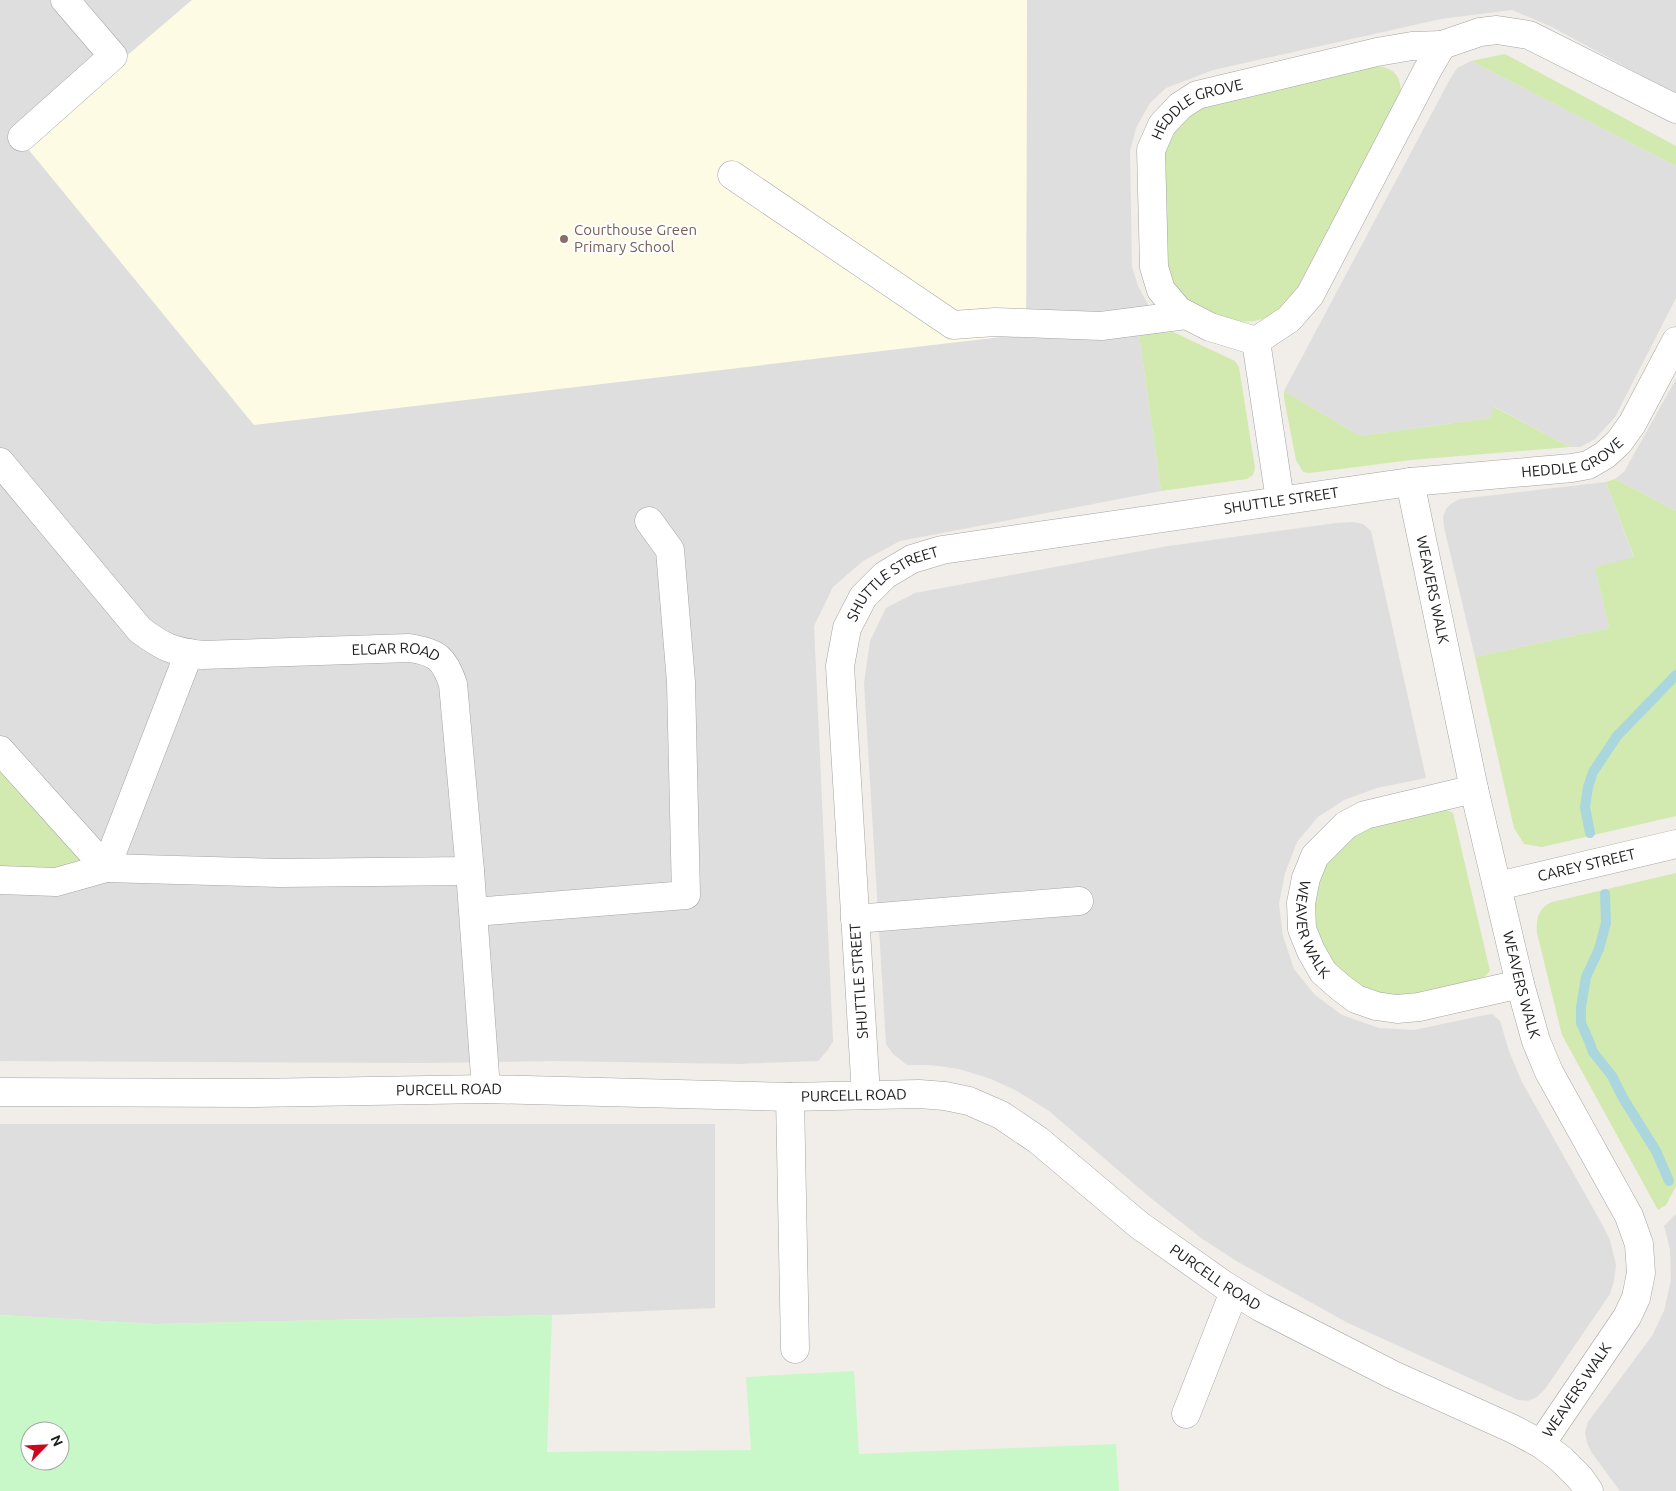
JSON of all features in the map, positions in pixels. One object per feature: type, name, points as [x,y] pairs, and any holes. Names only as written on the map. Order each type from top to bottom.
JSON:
[{"type":"street","points":[[22,137],[113,56],[65,0]]},
{"type":"street","name":"HEDDLE GROVE","points":[[1256,341],[1210,327],[1179,311],[1161,290],[1154,268],[1151,150],[1162,125],[1180,106],[1197,95],[1377,52],[1412,46],[1442,45],[1480,32],[1497,30],[1529,35],[1676,109]]},
{"type":"street","points":[[1280,500],[1256,341],[1289,319],[1310,295],[1428,68],[1442,45]]},
{"type":"street","points":[[732,175],[953,325],[995,322],[1100,326],[1186,315]]},
{"type":"street","name":"HEDDLE GROVE","points":[[1410,482],[1588,465],[1606,455],[1619,442],[1632,424],[1676,341]]},
{"type":"street","name":"ELGAR ROAD","points":[[0,462],[140,630],[158,644],[178,652],[202,655],[409,648],[428,650],[440,659],[448,670],[453,684],[474,912],[486,1089]]},
{"type":"street","name":"SHUTTLE STREET","points":[[866,1095],[840,666],[847,628],[863,597],[885,575],[912,558],[942,550],[1410,482]]},
{"type":"street","name":"WEAVERS WALK","points":[[1410,482],[1474,789],[1520,984],[1536,1041],[1550,1072],[1629,1216],[1639,1244],[1641,1273],[1636,1298],[1627,1317],[1541,1444]]},
{"type":"street","points":[[474,912],[686,895],[681,682],[670,550],[650,520]]},
{"type":"street","points":[[106,868],[189,653]]},
{"type":"street","points":[[0,750],[106,868]]},
{"type":"street","name":"WEAVER WALK","points":[[1474,789],[1365,815],[1346,825],[1315,856],[1306,878],[1301,903],[1302,929],[1311,951],[1323,972],[1356,999],[1376,1006],[1396,1009],[1420,1006],[1520,984]]},
{"type":"street","name":"CAREY STREET","points":[[1498,886],[1676,844]]},
{"type":"street","points":[[0,880],[56,882],[106,868],[279,874],[470,871]]},
{"type":"street","points":[[855,919],[1079,901]]},
{"type":"street","name":"PURCELL ROAD","points":[[0,1092],[249,1093],[486,1089],[790,1097],[919,1094],[945,1096],[969,1101],[1001,1115],[1038,1140],[1139,1225],[1234,1292],[1393,1375],[1541,1444],[1561,1459],[1580,1478],[1589,1491]]},
{"type":"street","points":[[790,1097],[795,1349]]},
{"type":"street","points":[[1186,1414],[1234,1292]]},
{"type":"shaded area","points":[[0,0],[192,0],[24,144],[1026,334],[1027,0],[1676,0],[1676,94],[1550,26],[1512,10],[1441,19],[1213,70],[1166,88],[1150,103],[1136,128],[1130,151],[1132,267],[1138,286],[1153,313],[1139,334],[1161,491],[900,541],[863,561],[833,587],[814,626],[833,1041],[818,1061],[738,1064],[555,1061],[423,1063],[0,1061]]},
{"type":"shaded area","name":"Courthouse Green Primary School","points":[[192,0],[1027,0],[1026,334],[254,425],[24,144]]},
{"type":"shaded area","points":[[1471,61],[1676,166],[1676,298],[1615,417],[1595,439],[1580,447],[1570,447],[1495,407],[1490,418],[1360,436],[1284,391],[1449,81],[1457,68]]},
{"type":"shaded area","points":[[1676,379],[1676,511],[1615,479],[1624,472]]},
{"type":"shaded area","points":[[1606,482],[1634,558],[1595,567],[1609,628],[1475,657],[1444,527],[1443,518],[1446,509],[1460,499]]},
{"type":"shaded area","points":[[1352,522],[1363,524],[1371,531],[1426,778],[1377,788],[1344,800],[1318,817],[1297,842],[1285,873],[1279,904],[1283,936],[1294,969],[1315,995],[1342,1015],[1379,1028],[1414,1030],[1492,1014],[1500,1021],[1509,1051],[1522,1082],[1603,1226],[1610,1240],[1616,1265],[1610,1294],[1545,1389],[1537,1397],[1528,1401],[1518,1400],[1348,1323],[1238,1262],[1201,1238],[1147,1195],[1049,1111],[1017,1091],[991,1079],[959,1069],[931,1065],[907,1065],[893,1054],[886,1044],[864,683],[870,641],[886,608],[915,593],[1168,546]]},
{"type":"shaded area","points":[[0,1124],[715,1124],[715,1308],[552,1315],[155,1324],[0,1315]]},
{"type":"shaded area","points":[[1676,1214],[1676,1491],[1620,1491],[1592,1453],[1587,1443],[1585,1432],[1588,1422],[1652,1336],[1664,1311],[1671,1280],[1670,1249],[1664,1226]]},
{"type":"green space","points":[[1505,54],[1676,146],[1676,166],[1471,61]]},
{"type":"green space","points":[[1369,66],[1385,67],[1395,73],[1400,84],[1401,99],[1300,288],[1273,313],[1262,319],[1251,321],[1239,321],[1212,314],[1188,300],[1173,282],[1167,259],[1164,151],[1177,124],[1206,105]]},
{"type":"green space","points":[[1173,332],[1235,361],[1239,367],[1255,468],[1253,475],[1247,479],[1161,491],[1139,334]]},
{"type":"green space","points":[[1284,391],[1360,436],[1490,418],[1494,407],[1570,447],[1411,460],[1309,473],[1303,472],[1296,460]]},
{"type":"green space","points":[[1615,479],[1676,511],[1676,816],[1542,847],[1524,844],[1514,828],[1475,657],[1609,628],[1595,567],[1634,557],[1606,482]]},
{"type":"green space","points":[[0,759],[85,855],[85,866],[68,870],[0,871]]},
{"type":"green space","points":[[1445,809],[1453,813],[1490,971],[1484,977],[1436,991],[1410,995],[1387,994],[1360,985],[1337,968],[1327,954],[1320,938],[1315,904],[1318,886],[1324,870],[1333,855],[1354,835],[1393,821]]},
{"type":"green space","points":[[1676,873],[1676,1186],[1666,1205],[1658,1210],[1562,1035],[1537,933],[1537,923],[1541,911],[1547,904],[1552,902]]},
{"type":"green space","points":[[0,1315],[155,1324],[552,1315],[547,1452],[751,1450],[746,1377],[854,1371],[859,1454],[1116,1444],[1119,1491],[0,1491]]},
{"type":"waterway","points":[[1590,833],[1585,807],[1588,787],[1593,772],[1617,736],[1676,675]]},
{"type":"waterway","points":[[1605,894],[1606,923],[1599,949],[1586,977],[1581,1007],[1581,1023],[1593,1052],[1612,1076],[1623,1098],[1656,1151],[1669,1181]]},
{"type":"place","name":"Courthouse Green Primary School","points":[[564,239]]}]
